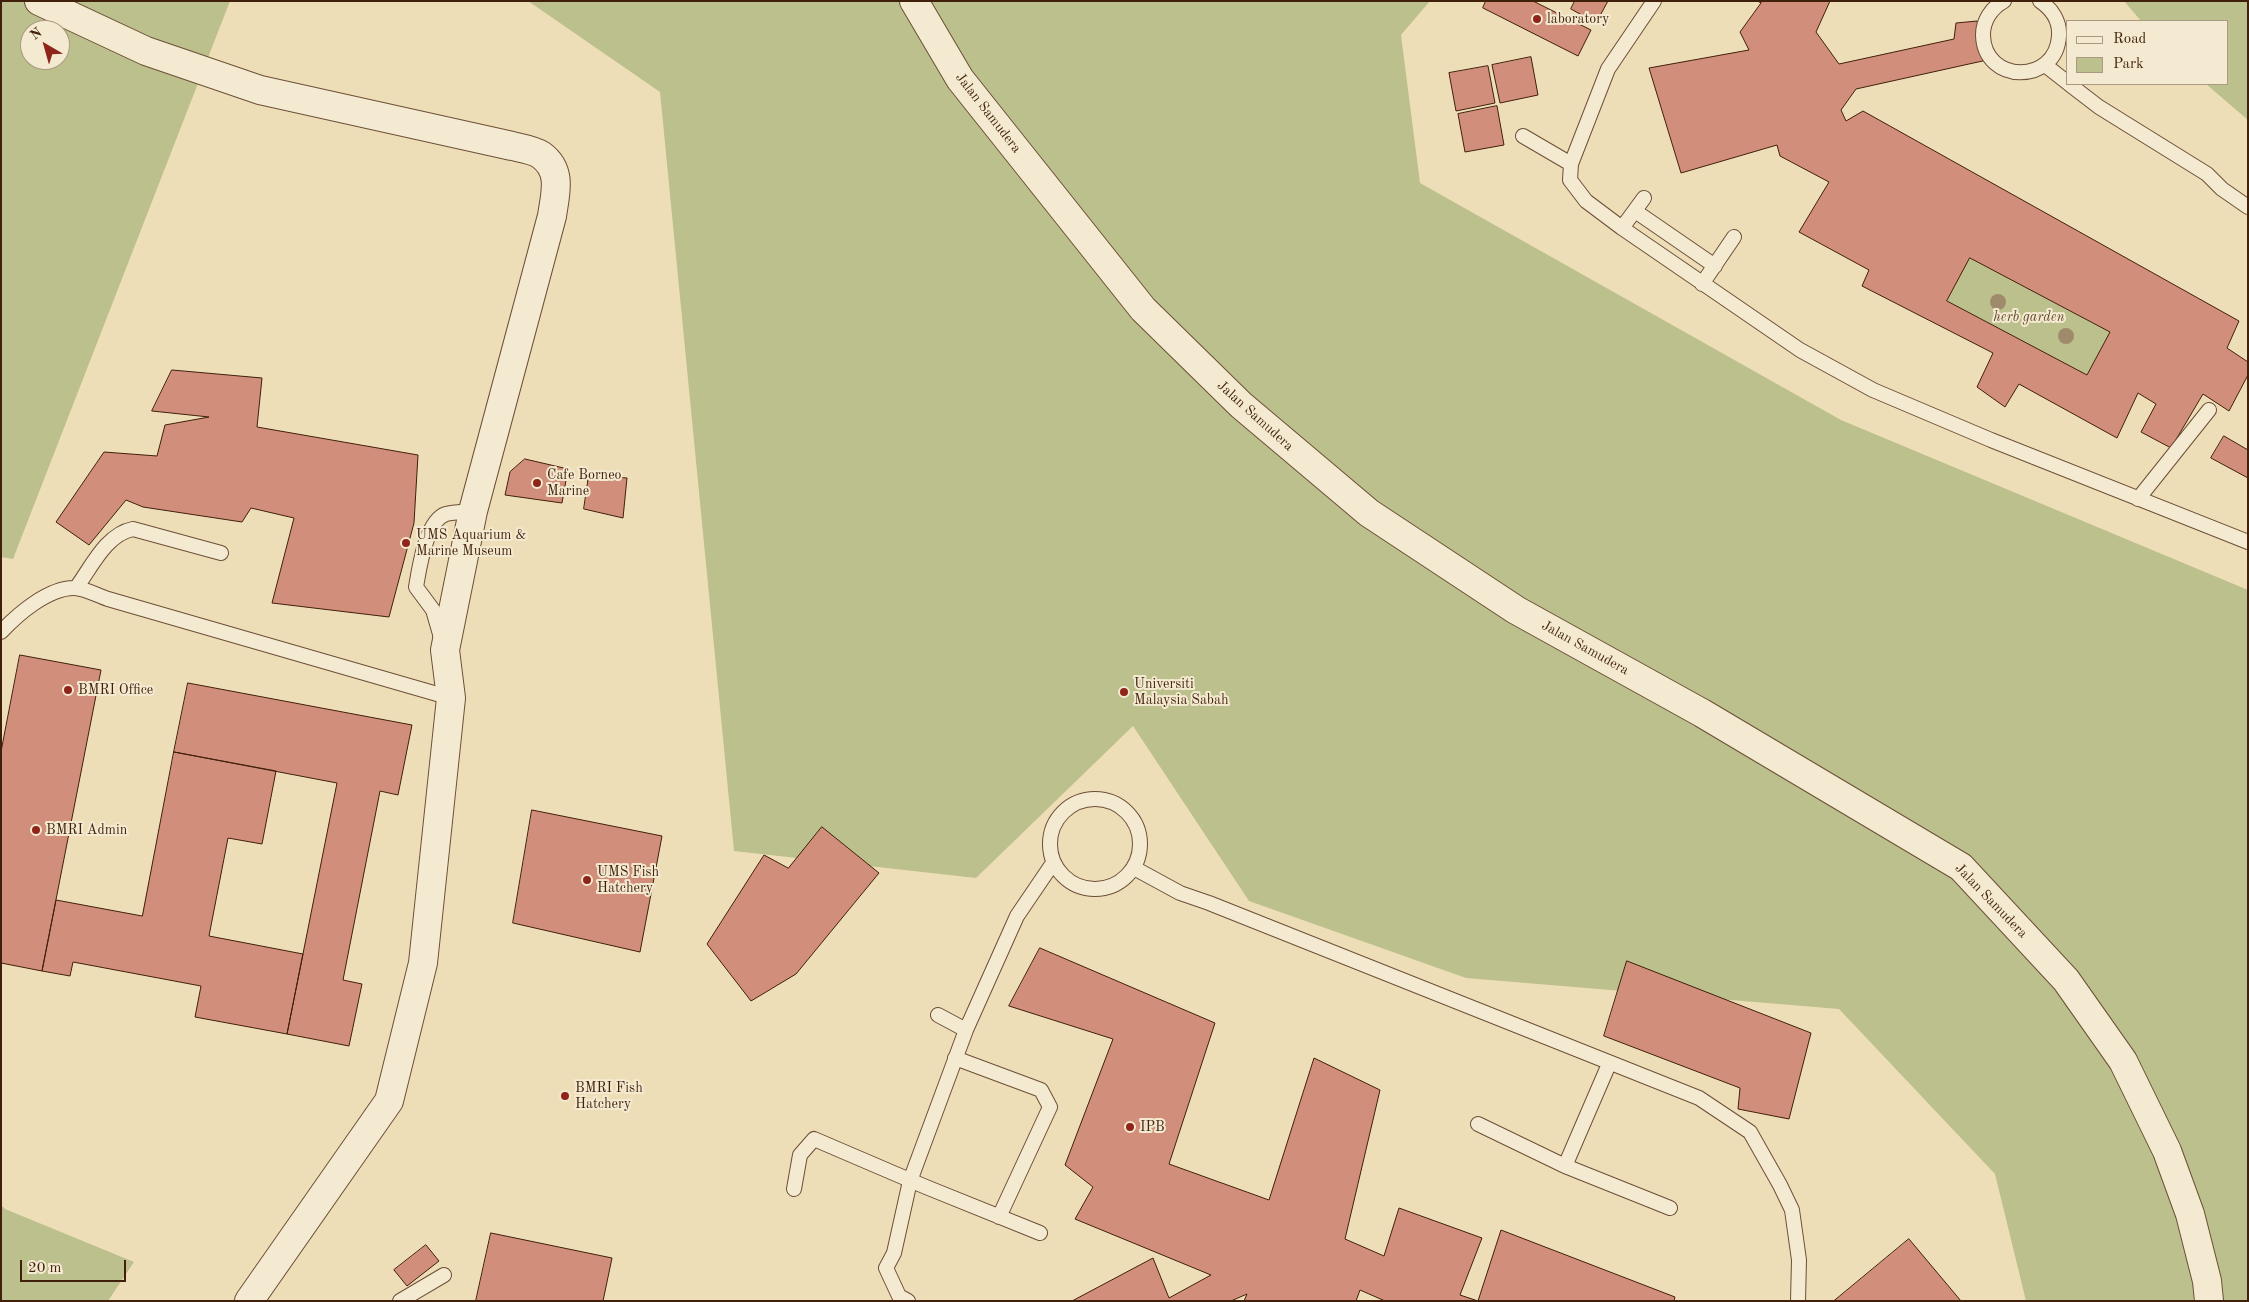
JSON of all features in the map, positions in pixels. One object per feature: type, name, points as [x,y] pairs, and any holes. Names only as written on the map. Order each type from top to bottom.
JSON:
[{"type":"street","points":[[39,1],[146,51],[260,90],[541,154],[552,166],[557,178],[552,216],[473,511],[444,650],[451,698],[423,962],[389,1100],[249,1301]]},
{"type":"street","name":"Jalan Samudera","points":[[914,1],[960,79],[1143,309],[1241,405],[1369,514],[1516,610],[1702,713],[1961,867],[2066,980],[2123,1061],[2168,1151],[2190,1214],[2207,1281],[2209,1301]]},
{"type":"lane","points":[[1654,1],[1608,69],[1571,164],[1570,180],[1577,192],[1622,228],[1800,350],[1873,390],[1990,440],[2248,542]]},
{"type":"lane","points":[[2004,1],[1989,14],[1983,27],[1984,40],[1987,53],[1995,64],[2013,72],[2033,72],[2045,65],[2054,56],[2059,43],[2060,30],[2056,17],[2040,1]]},
{"type":"lane","points":[[2045,65],[2066,81]]},
{"type":"lane","points":[[2071,85],[2099,107],[2207,174],[2222,189],[2248,207]]},
{"type":"lane","points":[[1523,136],[1571,164]]},
{"type":"lane","points":[[1622,228],[1644,198]]},
{"type":"lane","points":[[1635,211],[1715,266]]},
{"type":"lane","points":[[1702,284],[1734,237]]},
{"type":"lane","points":[[2138,499],[2209,410]]},
{"type":"lane","points":[[444,650],[433,610],[416,587],[431,528],[444,515],[473,511]]},
{"type":"lane","points":[[76,588],[111,540],[123,531],[132,529],[221,553]]},
{"type":"lane","points":[[1,632],[19,613],[62,589],[76,588],[108,599],[451,698]]},
{"type":"lane","points":[[1085,799],[1111,800],[1132,817],[1140,842],[1134,868],[1120,881],[1102,889],[1082,888],[1065,878],[1053,863],[1050,836],[1062,812],[1085,799]]},
{"type":"lane","points":[[908,1301],[899,1296],[886,1268],[894,1252],[910,1181],[966,1030],[1017,916],[1053,863]]},
{"type":"lane","points":[[1134,868],[1180,893],[1699,1098],[1750,1132],[1780,1185],[1792,1210],[1799,1260],[1798,1301]]},
{"type":"lane","points":[[938,1015],[966,1030]]},
{"type":"lane","points":[[955,1058],[1041,1090],[1050,1107],[999,1217]]},
{"type":"lane","points":[[1565,1166],[1609,1064]]},
{"type":"lane","points":[[1478,1124],[1565,1166],[1670,1208]]},
{"type":"lane","points":[[794,1189],[800,1155],[814,1139],[910,1181],[1040,1233]]},
{"type":"lane","points":[[400,1301],[444,1274]]},
{"type":"green space","points":[[1,1],[230,1],[13,559],[1,557]]},
{"type":"green space","points":[[528,1],[1430,1],[1401,35],[1420,183],[1841,420],[2248,590],[2248,1301],[2026,1301],[1995,1174],[1839,1009],[1466,978],[1249,901],[1133,726],[976,878],[734,851],[660,92]]},
{"type":"green space","points":[[2124,1],[2248,1],[2248,120],[2207,85],[2229,85],[2229,20],[2140,20]]},
{"type":"green space","name":"herb garden","points":[[1970,258],[2110,332],[2087,375],[1947,301]]},
{"type":"green space","points":[[1,1205],[5,1209],[134,1262],[108,1301],[1,1301]]},
{"type":"building","name":"laboratory","points":[[1486,1],[1533,1],[1591,30],[1578,56],[1483,8]]},
{"type":"building","name":"laboratory","points":[[1575,1],[1608,1],[1596,23],[1571,9]]},
{"type":"building","points":[[1757,1],[1830,1],[1816,32],[1839,64],[1954,39],[1956,23],[1977,21],[1987,60],[1856,89],[1841,110],[1846,121],[1863,111],[2239,321],[2227,348],[2248,362],[2248,375],[2229,411],[2203,394],[2171,448],[2141,432],[2156,404],[2138,393],[2117,438],[2019,384],[2005,407],[1977,387],[1993,353],[1862,286],[1869,270],[1799,232],[1829,182],[1780,156],[1777,145],[1681,173],[1649,68],[1749,50],[1740,32],[1761,3]],"holes":[[[1970,258],[2110,332],[2087,375],[1947,301]]]},
{"type":"building","name":"laboratory","points":[[1531,57],[1538,95],[1500,103],[1492,65]]},
{"type":"building","points":[[1488,66],[1495,103],[1456,111],[1449,73]]},
{"type":"building","points":[[1497,106],[1504,145],[1465,152],[1458,114]]},
{"type":"building","points":[[172,370],[262,378],[257,427],[418,455],[414,523],[389,617],[272,603],[294,518],[251,508],[242,522],[143,507],[126,500],[89,545],[56,522],[104,452],[157,456],[165,425],[209,417],[152,411]]},
{"type":"building","points":[[2224,436],[2248,450],[2248,478],[2211,458]]},
{"type":"building","name":"Cafe Borneo Marine","points":[[525,459],[568,469],[562,503],[505,495],[510,472]]},
{"type":"building","points":[[589,475],[627,478],[623,518],[584,509]]},
{"type":"building","name":"BMRI Admin","points":[[20,655],[101,670],[42,971],[1,963],[1,752]]},
{"type":"building","points":[[188,683],[412,725],[398,795],[380,791],[343,980],[362,984],[349,1046],[287,1034],[337,783],[174,752]]},
{"type":"building","points":[[174,752],[276,771],[262,844],[228,838],[209,936],[303,954],[287,1034],[195,1017],[201,986],[73,962],[70,976],[42,971],[56,900],[142,916]]},
{"type":"building","name":"UMS Fish Hatchery","points":[[532,810],[662,836],[640,952],[513,923]]},
{"type":"building","points":[[822,827],[879,873],[796,974],[751,1001],[707,944],[764,855],[788,868]]},
{"type":"building","name":"IPB","points":[[1040,948],[1215,1023],[1169,1164],[1269,1200],[1314,1058],[1380,1090],[1345,1239],[1384,1256],[1399,1208],[1482,1238],[1460,1295],[1478,1301],[1385,1301],[1360,1290],[1356,1301],[1244,1301],[1247,1294],[1231,1301],[1072,1301],[1153,1258],[1169,1298],[1211,1275],[1075,1219],[1093,1187],[1065,1165],[1113,1039],[1009,1006]]},
{"type":"building","points":[[1627,961],[1811,1033],[1789,1119],[1738,1109],[1740,1088],[1604,1036]]},
{"type":"building","points":[[1501,1230],[1675,1297],[1674,1301],[1478,1301]]},
{"type":"building","points":[[491,1233],[612,1258],[603,1301],[476,1301]]},
{"type":"building","points":[[1909,1239],[1961,1301],[1834,1301]]},
{"type":"building","points":[[426,1245],[439,1261],[407,1286],[394,1270]]},
{"type":"place","name":"laboratory","points":[[1537,19]]},
{"type":"place","name":"Cafe Borneo Marine","points":[[537,483]]},
{"type":"place","name":"UMS Aquarium & Marine Museum","points":[[406,543]]},
{"type":"place","name":"BMRI Office","points":[[68,690]]},
{"type":"place","name":"Universiti Malaysia Sabah","points":[[1124,692]]},
{"type":"place","name":"BMRI Admin","points":[[36,830]]},
{"type":"place","name":"UMS Fish Hatchery","points":[[587,880]]},
{"type":"place","name":"BMRI Fish Hatchery","points":[[565,1096]]},
{"type":"place","name":"IPB","points":[[1130,1127]]}]
